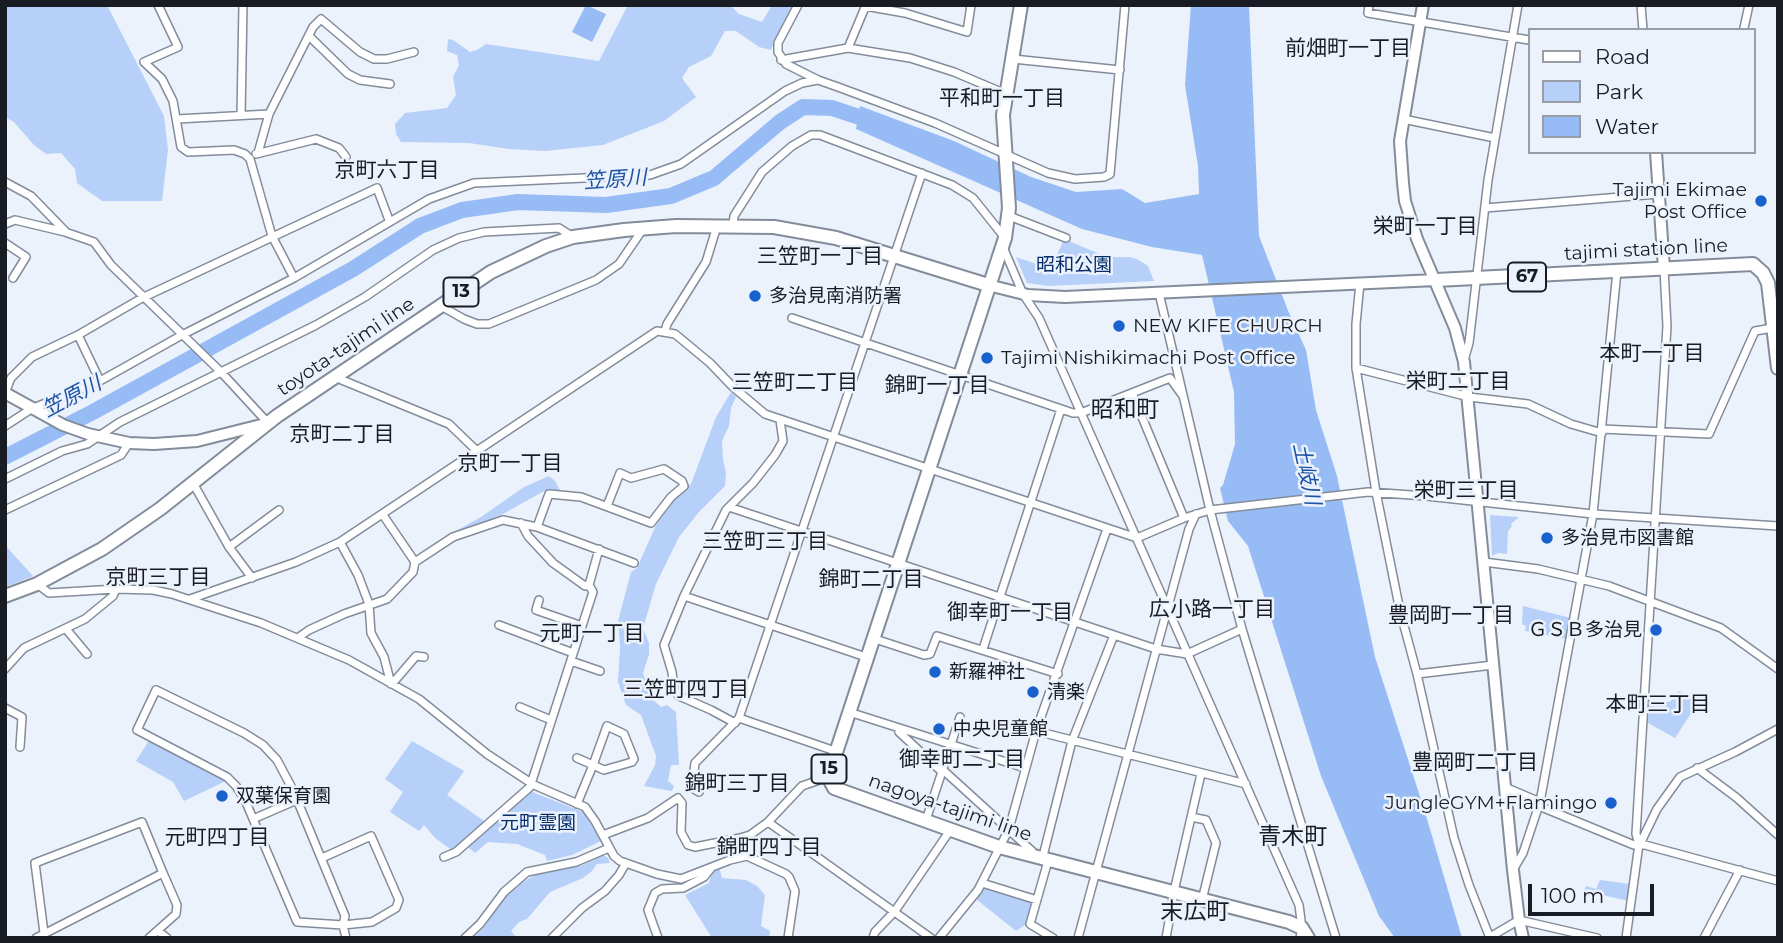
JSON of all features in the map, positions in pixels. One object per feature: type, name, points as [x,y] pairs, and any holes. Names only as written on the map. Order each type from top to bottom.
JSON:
[{"type":"main road","name":"15","points":[[828,777],[1003,242],[1009,212],[1003,115],[1021,5]]},
{"type":"main road","points":[[1423,5],[1400,141],[1405,201],[1455,328],[1464,362],[1513,870],[1523,938]]},
{"type":"main road","points":[[1656,154],[1664,269]]},
{"type":"main road","name":"toyota-tajimi line","points":[[5,596],[37,584],[102,549],[268,423],[513,260],[573,237],[643,229],[718,225],[803,230],[894,254],[988,285]]},
{"type":"main road","name":"tajimi station line","points":[[1436,280],[1753,264],[1763,273],[1768,283],[1773,328]]},
{"type":"main road","points":[[988,285],[1023,294],[1065,297],[1436,280]]},
{"type":"main road","name":"67","points":[[1773,328],[1778,368]]},
{"type":"main road","points":[[5,393],[36,412],[94,436],[129,443],[197,441],[268,423]]},
{"type":"main road","name":"nagoya-tajimi line","points":[[828,777],[834,788],[999,847],[1289,922],[1303,934]]},
{"type":"street","points":[[158,5],[178,47],[144,62],[162,79],[173,100],[181,147],[188,152],[234,150],[250,159],[272,236],[294,278]]},
{"type":"street","points":[[242,115],[243,5]]},
{"type":"street","points":[[798,5],[778,43],[782,60],[818,80],[935,123],[1007,158],[1074,179],[1104,177],[1110,174],[1125,5]]},
{"type":"street","points":[[848,48],[865,6],[905,13],[967,32],[971,5]]},
{"type":"street","points":[[1369,5],[1368,13],[1528,40]]},
{"type":"street","points":[[1464,362],[1469,343],[1495,138],[1518,5]]},
{"type":"street","points":[[1641,5],[1643,28]]},
{"type":"street","points":[[1744,28],[1749,5]]},
{"type":"street","points":[[258,153],[269,114],[309,36],[321,19],[360,52],[374,59],[387,59],[414,52]]},
{"type":"street","points":[[309,36],[348,74],[360,80],[390,84]]},
{"type":"street","points":[[782,60],[848,48],[909,58],[954,72],[1006,94]]},
{"type":"street","points":[[1013,59],[1120,70]]},
{"type":"street","points":[[5,426],[100,381],[182,335],[294,278],[429,199],[474,183],[638,175],[660,171],[681,164],[785,91],[802,83],[818,80]]},
{"type":"street","points":[[177,119],[269,114]]},
{"type":"street","points":[[1403,119],[1495,138]]},
{"type":"street","points":[[733,225],[734,216],[762,172],[792,146],[811,135],[828,137],[922,173],[952,185],[973,198],[1003,242],[1023,294],[1039,318],[1299,905],[1303,934]]},
{"type":"street","points":[[250,159],[258,153],[316,139],[339,148],[346,157]]},
{"type":"street","points":[[699,792],[692,788],[695,763],[737,720],[922,173]]},
{"type":"street","points":[[5,183],[32,195],[65,232]]},
{"type":"street","points":[[5,393],[10,378],[32,357],[78,335],[142,298],[377,188],[390,220]]},
{"type":"street","points":[[1485,208],[1658,194]]},
{"type":"street","points":[[1009,212],[1066,238]]},
{"type":"street","points":[[6,223],[15,220],[94,242],[142,298],[220,372],[268,423]]},
{"type":"street","points":[[665,331],[706,262],[718,225]]},
{"type":"street","points":[[5,479],[62,451],[87,444],[94,436],[120,422],[316,325],[365,297],[433,250],[459,238],[484,232],[559,228],[573,237]]},
{"type":"street","points":[[441,306],[477,324],[489,324],[596,280],[619,264],[643,229]]},
{"type":"street","points":[[6,246],[26,257],[13,278]]},
{"type":"street","points":[[1639,844],[1636,834],[1667,326],[1664,269]]},
{"type":"street","points":[[1513,870],[1524,853],[1539,804],[1593,514],[1617,271]]},
{"type":"street","points":[[1355,284],[1356,368],[1372,492],[1454,838],[1469,885],[1490,938],[1519,920],[1597,938]]},
{"type":"street","points":[[1163,293],[1210,510],[1242,629],[1336,938]]},
{"type":"street","points":[[792,318],[1061,409],[1081,413],[1170,378],[1186,402]]},
{"type":"street","points":[[1356,368],[1469,397],[1528,404],[1572,424],[1602,431],[1709,434],[1755,331],[1773,328]]},
{"type":"street","points":[[190,599],[252,578],[340,542],[657,331],[675,334],[765,414],[1137,538],[1210,510],[1372,492],[1593,514],[1778,526]]},
{"type":"street","points":[[78,335],[100,381]]},
{"type":"street","points":[[337,377],[449,424],[478,452]]},
{"type":"street","points":[[1132,393],[1184,518]]},
{"type":"street","points":[[983,649],[1061,409]]},
{"type":"street","points":[[780,420],[783,441],[753,483],[729,506],[684,596],[664,645],[674,689],[679,696],[737,720],[835,751]]},
{"type":"street","points":[[5,510],[121,455],[129,443]]},
{"type":"street","points":[[537,527],[550,494],[581,497],[651,523],[671,497],[684,486],[682,481],[664,469],[631,478],[620,473],[607,506]]},
{"type":"street","points":[[192,483],[229,547],[252,578]]},
{"type":"street","points":[[729,506],[1156,649],[1187,654],[1242,629]]},
{"type":"street","points":[[229,547],[279,510]]},
{"type":"street","points":[[1078,938],[1195,514]]},
{"type":"street","points":[[299,637],[309,629],[387,599],[413,572],[415,562],[383,515]]},
{"type":"street","points":[[415,562],[463,533],[503,520],[537,527],[634,563]]},
{"type":"street","points":[[521,523],[528,536],[553,563],[585,586],[589,585]]},
{"type":"street","points":[[939,938],[982,883],[1009,829],[1036,731],[1107,529]]},
{"type":"street","points":[[340,542],[358,575],[369,604],[371,633],[384,657],[391,685]]},
{"type":"street","points":[[444,857],[456,852],[530,787],[593,592],[589,585],[599,549]]},
{"type":"street","points":[[1484,562],[1538,569],[1581,579],[1651,601],[1721,628],[1778,669]]},
{"type":"street","points":[[37,584],[49,593],[153,590],[190,599],[299,637],[349,660],[419,699],[487,754],[531,783],[585,807],[608,848],[614,856],[626,863],[681,879],[747,856],[789,877],[795,891],[788,938]]},
{"type":"street","points":[[5,668],[24,648],[85,619],[113,596],[116,589]]},
{"type":"street","points":[[684,596],[866,657]]},
{"type":"street","points":[[539,600],[536,610],[582,626]]},
{"type":"street","points":[[499,625],[600,671]]},
{"type":"street","points":[[66,629],[87,654]]},
{"type":"street","points":[[1053,938],[1036,934],[1030,924],[1072,741],[1114,635]]},
{"type":"street","points":[[873,638],[924,655],[930,654],[937,636],[1058,674]]},
{"type":"street","points":[[391,685],[416,656],[424,657]]},
{"type":"street","points":[[1417,674],[1493,665]]},
{"type":"street","points":[[322,858],[372,836],[399,900],[396,908],[372,922],[343,925],[297,922],[245,800],[227,777],[137,730],[156,691],[244,733],[263,745],[282,768],[345,916],[343,925],[346,938]]},
{"type":"street","points":[[5,708],[22,717],[20,747]]},
{"type":"street","points":[[520,708],[551,720]]},
{"type":"street","points":[[848,711],[1025,768]]},
{"type":"street","points":[[926,820],[960,717]]},
{"type":"street","points":[[577,758],[593,765],[604,770],[632,762],[634,759],[624,734],[607,726],[593,765],[577,804]]},
{"type":"street","points":[[1626,938],[1639,844],[1667,792],[1680,777],[1778,729]]},
{"type":"street","points":[[1036,731],[1246,785]]},
{"type":"street","points":[[899,732],[1031,850]]},
{"type":"street","points":[[1697,768],[1737,798],[1778,835]]},
{"type":"street","points":[[1166,938],[1201,774]]},
{"type":"street","points":[[603,835],[648,818],[678,798],[682,803],[683,840],[695,847],[750,835],[768,822],[802,786],[828,777]]},
{"type":"street","points":[[1505,787],[1601,833],[1633,845],[1639,844],[1778,881]]},
{"type":"street","points":[[253,819],[297,800]]},
{"type":"street","points":[[1191,817],[1206,820],[1216,843],[1202,900]]},
{"type":"street","points":[[44,933],[35,863],[142,822],[177,905],[176,914],[149,938]]},
{"type":"street","points":[[768,822],[931,938]]},
{"type":"street","points":[[873,938],[875,932],[895,911],[951,829]]},
{"type":"street","points":[[466,938],[504,892],[527,872],[576,862],[608,848]]},
{"type":"street","points":[[552,938],[582,908],[605,891],[626,863]]},
{"type":"street","points":[[658,938],[648,910],[655,893],[662,889],[683,888],[704,877],[711,867]]},
{"type":"street","points":[[1704,938],[1740,870]]},
{"type":"street","points":[[36,938],[163,873]]},
{"type":"street","points":[[982,883],[1037,900]]},
{"type":"street","points":[[158,931],[167,938]]},
{"type":"green space","points":[[5,5],[107,5],[164,116],[168,150],[162,201],[102,201],[77,183],[75,169],[61,153],[46,154],[34,145],[14,122],[5,117]]},
{"type":"green space","points":[[628,5],[730,5],[739,14],[762,22],[772,5],[793,5],[788,22],[776,37],[771,50],[759,47],[736,31],[725,31],[711,56],[689,67],[682,78],[696,97],[664,121],[603,145],[545,151],[469,143],[401,142],[396,134],[395,124],[405,113],[447,108],[456,95],[453,77],[459,65],[457,55],[447,51],[448,39],[470,52],[486,44],[599,61]]},
{"type":"green space","name":"昭和公園","points":[[1064,239],[1107,257],[1137,259],[1148,266],[1154,281],[1049,286],[1027,283],[1016,257],[1051,269]]},
{"type":"green space","points":[[731,392],[736,397],[731,408],[729,426],[722,441],[725,486],[679,537],[656,584],[643,628],[649,643],[649,654],[643,673],[651,698],[661,707],[667,705],[676,712],[679,765],[671,765],[668,781],[674,786],[672,791],[644,786],[655,765],[656,756],[641,715],[626,705],[618,682],[618,621],[631,572],[637,568],[656,525],[673,501],[691,484],[716,417]]},
{"type":"green space","points":[[549,476],[560,490],[546,490],[492,520],[456,533],[524,487]]},
{"type":"green space","points":[[1490,515],[1519,517],[1508,531],[1507,554],[1498,553],[1492,556]]},
{"type":"green space","points":[[5,545],[33,576],[5,587]]},
{"type":"green space","points":[[1523,606],[1571,618],[1567,639],[1525,631],[1526,626],[1522,624]]},
{"type":"green space","points":[[1679,691],[1698,703],[1675,738],[1648,723],[1649,700],[1670,702]]},
{"type":"green space","points":[[150,739],[228,780],[184,801],[173,782],[136,761]]},
{"type":"green space","name":"元町霊園","points":[[412,741],[464,771],[447,795],[490,825],[530,791],[583,812],[601,841],[572,855],[547,861],[545,855],[517,844],[488,842],[475,853],[464,844],[453,851],[435,838],[424,825],[419,831],[390,812],[403,792],[385,779]]},
{"type":"green space","points":[[603,855],[610,863],[597,864],[583,878],[550,892],[527,919],[519,922],[511,931],[517,938],[473,938],[483,929],[504,897],[525,881],[536,874],[583,865]]},
{"type":"green space","points":[[719,867],[722,878],[746,880],[757,886],[765,895],[761,926],[770,931],[769,938],[712,938],[685,895],[709,883],[713,868]]},
{"type":"green space","points":[[1600,880],[1630,884],[1629,901],[1584,891],[1586,886],[1596,889]]},
{"type":"green space","points":[[984,887],[1033,902],[1025,925],[1016,931],[976,899]]},
{"type":"water","points":[[586,5],[606,14],[592,42],[572,32]]},
{"type":"water","name":"土岐川","points":[[1191,5],[1249,5],[1259,236],[1306,350],[1316,410],[1337,476],[1375,657],[1462,938],[1395,938],[1379,916],[1321,776],[1248,546],[1228,521],[1220,488],[1235,444],[1234,392],[1202,255],[1152,247],[1082,229],[856,129],[860,106],[954,141],[1031,177],[1076,192],[1122,189],[1145,203],[1199,194],[1198,166],[1185,85]]},
{"type":"waterway","name":"笠原川","points":[[5,457],[93,412],[353,269],[420,226],[462,210],[518,202],[606,205],[671,196],[714,178],[780,122],[803,107],[832,108],[877,123]]},
{"type":"place","name":"Tajimi Ekimae Post Office","points":[[1761,201]]},
{"type":"place","name":"多治見南消防署","points":[[755,296]]},
{"type":"place","name":"NEW KIFE CHURCH","points":[[1119,326]]},
{"type":"place","name":"Tajimi Nishikimachi Post Office","points":[[987,358]]},
{"type":"place","name":"多治見市図書館","points":[[1547,538]]},
{"type":"place","name":"ＧＳＢ多治見","points":[[1656,630]]},
{"type":"place","name":"新羅神社","points":[[935,672]]},
{"type":"place","name":"清楽","points":[[1033,692]]},
{"type":"place","name":"中央児童館","points":[[939,729]]},
{"type":"place","name":"双葉保育園","points":[[222,796]]},
{"type":"place","name":"JungleGYM+Flamingo","points":[[1611,803]]},
{"type":"district","name":"前畑町一丁目","points":[[1348,49]]},
{"type":"district","name":"平和町一丁目","points":[[1002,99]]},
{"type":"district","name":"京町六丁目","points":[[387,171]]},
{"type":"district","name":"栄町一丁目","points":[[1425,227]]},
{"type":"district","name":"三笠町一丁目","points":[[820,257]]},
{"type":"district","name":"本町一丁目","points":[[1652,354]]},
{"type":"district","name":"栄町二丁目","points":[[1458,382]]},
{"type":"district","name":"三笠町二丁目","points":[[795,383]]},
{"type":"district","name":"錦町一丁目","points":[[937,386]]},
{"type":"district","name":"昭和町","points":[[1125,410]]},
{"type":"district","name":"京町二丁目","points":[[342,435]]},
{"type":"district","name":"京町一丁目","points":[[510,464]]},
{"type":"district","name":"栄町三丁目","points":[[1466,491]]},
{"type":"district","name":"三笠町三丁目","points":[[765,542]]},
{"type":"district","name":"京町三丁目","points":[[158,578]]},
{"type":"district","name":"錦町二丁目","points":[[871,580]]},
{"type":"district","name":"広小路一丁目","points":[[1212,610]]},
{"type":"district","name":"御幸町一丁目","points":[[1010,613]]},
{"type":"district","name":"豊岡町一丁目","points":[[1451,616]]},
{"type":"district","name":"元町一丁目","points":[[592,634]]},
{"type":"district","name":"三笠町四丁目","points":[[686,690]]},
{"type":"district","name":"本町三丁目","points":[[1658,705]]},
{"type":"district","name":"御幸町二丁目","points":[[962,760]]},
{"type":"district","name":"豊岡町二丁目","points":[[1475,763]]},
{"type":"district","name":"錦町三丁目","points":[[737,784]]},
{"type":"district","name":"青木町","points":[[1293,837]]},
{"type":"district","name":"元町四丁目","points":[[217,838]]},
{"type":"district","name":"錦町四丁目","points":[[769,848]]},
{"type":"district","name":"末広町","points":[[1195,912]]}]
